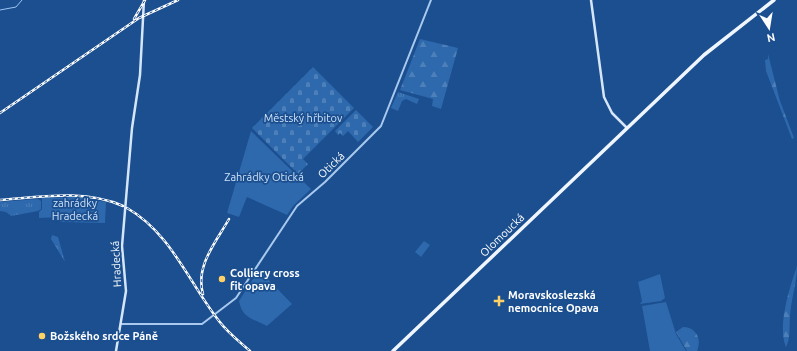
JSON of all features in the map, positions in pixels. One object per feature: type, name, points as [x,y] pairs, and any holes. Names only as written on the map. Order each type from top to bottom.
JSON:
[{"type":"main road","name":"Hradecká","points":[[116,351],[126,290],[122,249],[130,151],[140,74],[144,0]]},
{"type":"main road","points":[[592,0],[604,97],[612,112],[627,128]]},
{"type":"main road","name":"Olomoucká","points":[[393,351],[704,55],[774,0]]},
{"type":"street","name":"Otická","points":[[121,324],[202,324],[236,298],[297,206],[328,179],[380,126],[431,0]]},
{"type":"green space","points":[[420,39],[458,48],[441,109],[432,106],[433,99],[400,90]]},
{"type":"green space","points":[[768,54],[780,101],[794,138],[792,139],[766,71],[765,60],[768,59]]},
{"type":"green space","name":"Městský hřbitov","points":[[313,67],[354,108],[303,159],[308,164],[298,174],[252,128]]},
{"type":"green space","points":[[398,92],[419,99],[417,104],[406,99],[402,101],[398,111],[391,108]]},
{"type":"green space","points":[[356,110],[373,127],[358,142],[348,131],[343,136],[340,133],[338,135],[335,131]]},
{"type":"green space","name":"Zahrádky Otická","points":[[251,131],[311,189],[293,206],[287,215],[247,197],[239,217],[227,213]]},
{"type":"green space","name":"zahrádky Hradecká","points":[[76,197],[106,202],[105,223],[60,222],[60,217],[39,218],[39,212],[42,209],[42,198]]},
{"type":"green space","points":[[38,199],[41,201],[41,209],[38,211],[11,216],[6,212],[0,211],[0,202]]},
{"type":"green space","points":[[52,235],[58,237],[65,262],[51,239]]},
{"type":"green space","points":[[424,241],[430,245],[421,257],[415,252]]},
{"type":"green space","points":[[797,266],[789,336],[786,347],[783,328],[784,317],[788,295]]},
{"type":"green space","points":[[259,270],[292,304],[267,326],[245,315],[240,307],[239,301]]},
{"type":"green space","points":[[660,274],[665,298],[661,301],[640,304],[642,301],[638,282]]},
{"type":"green space","points":[[666,302],[676,334],[686,351],[650,351],[642,306]]},
{"type":"green space","points":[[683,327],[691,329],[697,334],[699,342],[697,351],[687,351],[676,332]]},
{"type":"waterway","points":[[0,10],[16,7],[22,0]]},
{"type":"railway","points":[[134,19],[145,0]]},
{"type":"railway","points":[[0,113],[139,18],[178,0]]},
{"type":"railway","points":[[0,200],[47,196],[78,196],[93,197],[123,206]]},
{"type":"railway","points":[[127,208],[142,218],[156,231],[168,245],[219,321],[250,351]]},
{"type":"railway","points":[[203,294],[201,284],[204,264],[213,245],[229,219]]},
{"type":"place","name":"Colliery cross fit opava","points":[[222,279]]},
{"type":"place","name":"Moravskoslezská nemocnice Opava","points":[[499,301]]},
{"type":"place","name":"Božského srdce Páně","points":[[42,336]]}]
